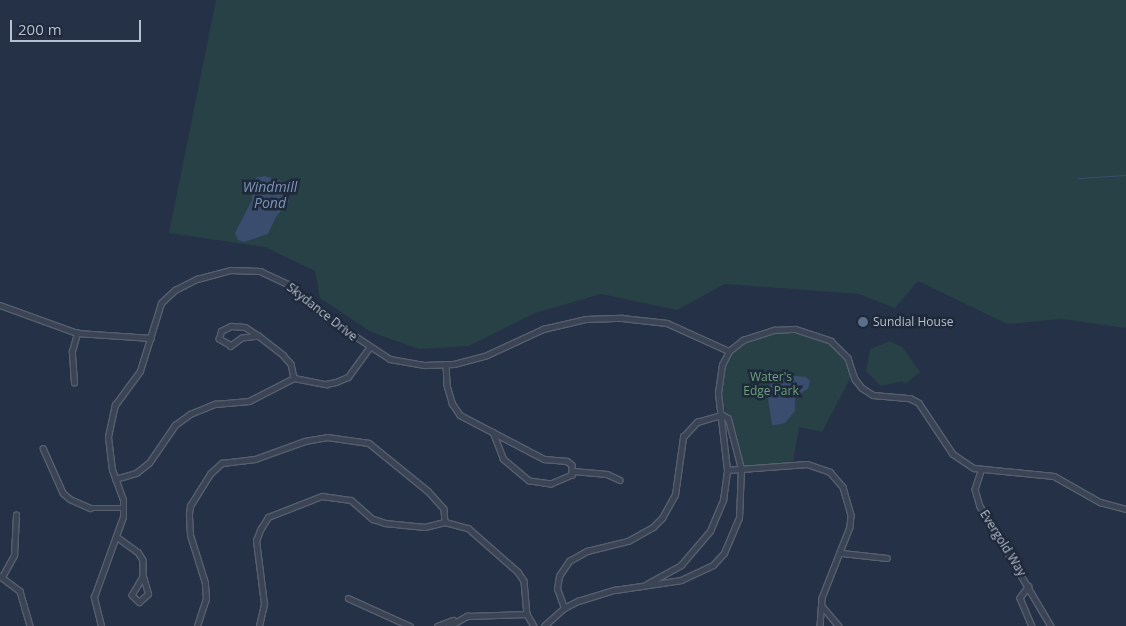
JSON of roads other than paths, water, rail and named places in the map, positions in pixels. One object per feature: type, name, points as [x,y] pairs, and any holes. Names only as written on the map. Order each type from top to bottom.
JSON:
[{"type":"street","name":"Skydance Drive","points":[[102,626],[94,596],[117,537],[123,508],[115,479],[108,437],[115,405],[140,371],[162,303],[175,290],[197,278],[230,270],[260,271],[290,285],[317,311],[390,359],[424,365],[446,364],[487,355],[543,330],[586,319],[622,318],[668,324],[730,351]]},
{"type":"street","points":[[0,305],[77,333],[151,338]]},
{"type":"street","points":[[259,336],[242,338],[231,346],[221,343],[219,338],[221,331],[231,326],[246,328],[259,336],[283,355],[290,364],[294,378]]},
{"type":"street","points":[[647,584],[680,565],[702,543],[719,512],[727,470],[718,379],[730,351],[758,333],[794,329],[812,333],[841,349],[848,358],[854,379],[873,395],[910,398],[919,403],[953,454],[981,471],[1054,476],[1100,502],[1126,509]]},
{"type":"street","points":[[74,383],[72,351],[77,333]]},
{"type":"street","points":[[115,479],[136,473],[149,463],[175,425],[190,414],[215,404],[249,401],[294,378],[336,382],[348,377],[370,347]]},
{"type":"street","points":[[446,364],[447,385],[452,403],[460,415],[492,433],[502,435],[544,459],[567,461],[573,471]]},
{"type":"street","points":[[544,626],[564,608],[598,593],[694,576],[713,565],[724,553],[739,518],[741,470],[728,419],[722,415],[698,422],[684,437],[675,495],[657,522],[628,541],[587,551],[569,561],[559,576],[557,589],[564,608]]},
{"type":"street","points":[[492,433],[503,459],[529,481],[562,482],[573,471]]},
{"type":"street","points":[[197,626],[206,599],[205,583],[190,534],[190,506],[210,474],[222,463],[255,459],[305,441],[328,437],[369,443],[428,491],[444,510],[445,522]]},
{"type":"street","points":[[43,448],[63,493],[70,499],[90,508],[123,508]]},
{"type":"street","points":[[727,470],[807,464],[830,472],[843,487],[851,515],[842,553],[821,604],[820,626]]},
{"type":"street","points":[[573,471],[607,474],[620,480]]},
{"type":"street","name":"Evergold Way","points":[[981,471],[975,489],[977,499],[1052,626]]},
{"type":"street","points":[[259,626],[264,597],[256,541],[268,517],[322,496],[351,500],[373,519],[386,523],[425,527],[445,522],[468,528],[518,572],[524,581],[527,614],[534,626]]},
{"type":"street","points":[[16,515],[14,554],[1,576],[20,591],[30,626]]},
{"type":"street","points":[[117,537],[143,560],[143,577],[148,594],[139,602],[132,595],[143,577]]},
{"type":"street","points":[[842,553],[887,558]]},
{"type":"street","name":"Evergold Way","points":[[1029,586],[1020,598],[1032,626]]},
{"type":"street","points":[[348,598],[410,626]]},
{"type":"street","points":[[821,604],[825,614],[839,626]]},
{"type":"street","points":[[437,626],[461,618],[493,613],[505,616],[527,614]]},
{"type":"street","points":[[449,626],[461,618]]},
{"type":"water","name":"Windmill Pond","points":[[265,176],[288,183],[289,201],[276,217],[268,234],[244,242],[238,240],[235,233],[252,200],[251,184],[257,177]]},
{"type":"water","points":[[775,374],[806,377],[810,381],[808,389],[795,396],[795,411],[785,423],[772,425],[768,399],[771,379]]},
{"type":"waterway","points":[[1078,178],[1126,175]]},
{"type":"place","name":"Sundial House","points":[[863,322]]},
{"type":"park label","name":"Water's Edge Park","points":[[771,384]]}]
